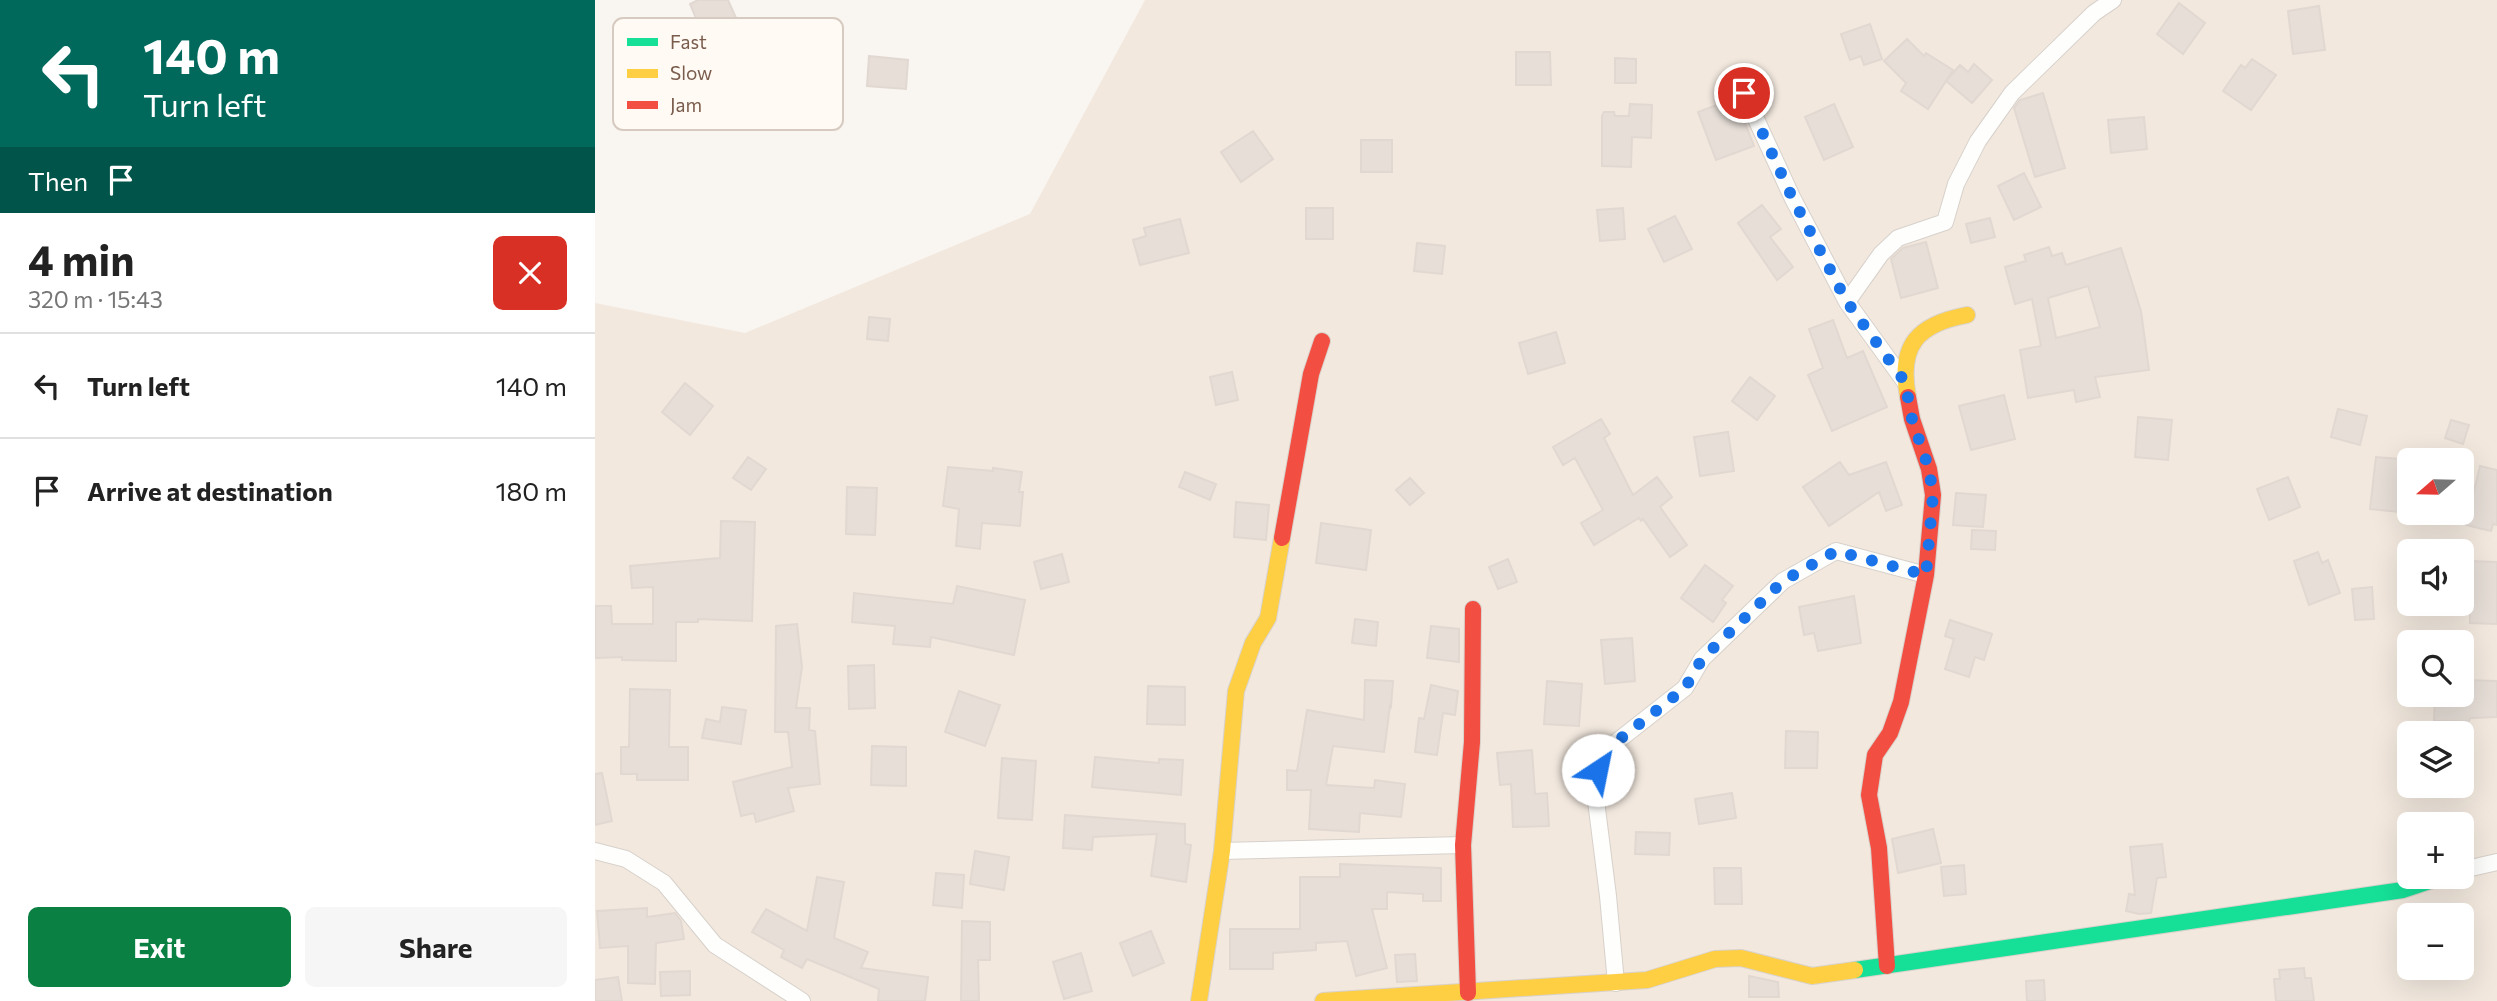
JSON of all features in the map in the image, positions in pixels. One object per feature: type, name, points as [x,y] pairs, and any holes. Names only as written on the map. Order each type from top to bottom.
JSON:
[{"type":"street","points":[[1847,302],[1881,254],[1898,238],[1945,222],[1957,184],[1978,141],[2012,93],[2094,13],[2113,0]]},
{"type":"street","points":[[1744,93],[1792,197],[1847,302],[1905,382]]},
{"type":"street","points":[[1887,966],[1879,848],[1869,795],[1875,755],[1889,733],[1901,702],[1926,575],[1933,495],[1929,469],[1912,419],[1905,382],[1908,352],[1920,333],[1941,320],[1967,315]]},
{"type":"street","points":[[1199,1001],[1222,851],[1236,691],[1253,643],[1268,618],[1311,374],[1322,341]]},
{"type":"street","points":[[1616,983],[1594,785],[1601,754],[1685,688],[1702,659],[1783,581],[1836,551],[1926,575]]},
{"type":"street","points":[[1468,993],[1463,845],[1472,742],[1473,609]]},
{"type":"street","points":[[1222,851],[1463,845]]},
{"type":"street","points":[[595,851],[626,859],[664,883],[715,945],[802,1001]]},
{"type":"street","points":[[2474,867],[2497,862]]},
{"type":"street","points":[[1322,1001],[1647,981],[1715,958],[1741,958],[1812,976],[2406,889]]},
{"type":"shaded area","points":[[1145,0],[2497,0],[2497,1001],[595,1001],[595,303],[745,333],[1030,214]]},
{"type":"building","points":[[698,0],[728,0],[736,18],[696,18],[690,4]]},
{"type":"building","points":[[2179,3],[2205,23],[2183,54],[2157,34]]},
{"type":"building","points":[[2319,6],[2325,50],[2293,54],[2288,11]]},
{"type":"building","points":[[1870,24],[1882,59],[1864,65],[1861,56],[1850,60],[1841,34]]},
{"type":"building","points":[[1907,39],[1924,56],[1926,53],[1953,70],[1928,109],[1901,91],[1906,83],[1884,61]]},
{"type":"building","points":[[1516,52],[1550,52],[1551,85],[1516,85]]},
{"type":"building","points":[[869,56],[908,60],[906,89],[867,86]]},
{"type":"building","points":[[1615,58],[1636,59],[1636,83],[1615,83]]},
{"type":"building","points":[[2252,59],[2276,75],[2251,110],[2223,91],[2241,65],[2245,68]]},
{"type":"building","points":[[1974,64],[1992,80],[1972,103],[1946,81],[1960,65],[1968,72]]},
{"type":"building","points":[[2043,93],[2065,168],[2035,177],[2014,108],[2020,100]]},
{"type":"building","points":[[1735,98],[1754,146],[1716,160],[1698,112]]},
{"type":"building","points":[[1630,104],[1652,105],[1651,138],[1632,137],[1631,167],[1602,166],[1602,116],[1604,112],[1614,112],[1615,116],[1629,116]]},
{"type":"building","points":[[1834,104],[1853,147],[1824,160],[1805,117]]},
{"type":"building","points":[[2144,117],[2147,149],[2111,153],[2108,120]]},
{"type":"building","points":[[1253,131],[1273,159],[1241,182],[1221,152]]},
{"type":"building","points":[[1361,140],[1392,140],[1392,172],[1361,172]]},
{"type":"building","points":[[2024,173],[2041,207],[2014,220],[1998,186]]},
{"type":"building","points":[[1762,205],[1781,229],[1770,237],[1793,267],[1777,280],[1738,223]]},
{"type":"building","points":[[1306,208],[1333,208],[1333,239],[1306,239]]},
{"type":"building","points":[[1623,208],[1625,239],[1600,241],[1597,210]]},
{"type":"building","points":[[1675,216],[1692,249],[1664,262],[1648,229]]},
{"type":"building","points":[[1990,218],[1995,237],[1971,243],[1966,224]]},
{"type":"building","points":[[1180,219],[1189,253],[1140,265],[1133,240],[1146,236],[1144,228]]},
{"type":"building","points":[[1926,242],[1938,288],[1901,298],[1891,259],[1903,248]]},
{"type":"building","points":[[1417,243],[1445,246],[1442,274],[1414,271]]},
{"type":"building","points":[[2049,247],[2052,256],[2062,253],[2066,265],[2121,248],[2141,311],[2149,370],[2095,377],[2100,397],[2076,402],[2074,390],[2028,398],[2020,350],[2041,346],[2032,299],[2015,304],[2005,267],[2026,261],[2024,255]],"holes":[[[2088,286],[2100,327],[2056,338],[2048,298]]]},
{"type":"building","points":[[869,317],[890,319],[888,341],[867,339]]},
{"type":"building","points":[[1833,320],[1847,358],[1863,351],[1887,407],[1832,431],[1808,375],[1823,368],[1809,329]]},
{"type":"building","points":[[1556,332],[1565,363],[1528,374],[1519,343]]},
{"type":"building","points":[[1232,372],[1238,400],[1216,405],[1210,377]]},
{"type":"building","points":[[1750,377],[1775,396],[1757,420],[1732,401]]},
{"type":"building","points":[[685,383],[713,406],[690,435],[662,412]]},
{"type":"building","points":[[2004,395],[2015,439],[1971,450],[1959,406]]},
{"type":"building","points":[[2338,409],[2367,416],[2360,445],[2331,437]]},
{"type":"building","points":[[2138,417],[2172,420],[2168,460],[2135,457]]},
{"type":"building","points":[[1601,419],[1610,434],[1604,438],[1633,495],[1657,477],[1672,497],[1660,507],[1687,545],[1670,557],[1643,519],[1641,521],[1639,518],[1594,545],[1581,523],[1603,510],[1575,458],[1563,465],[1553,447]]},
{"type":"building","points":[[2451,420],[2469,425],[2463,444],[2445,438]]},
{"type":"building","points":[[1728,432],[1734,471],[1700,476],[1694,437]]},
{"type":"building","points":[[748,457],[766,469],[751,490],[733,478]]},
{"type":"building","points":[[2376,457],[2397,459],[2397,512],[2370,509]]},
{"type":"building","points":[[1840,462],[1849,475],[1886,462],[1902,505],[1886,511],[1879,492],[1829,526],[1803,487]]},
{"type":"building","points":[[2480,466],[2497,470],[2497,525],[2493,524],[2491,531],[2466,525],[2475,525],[2475,487]]},
{"type":"building","points":[[948,467],[1022,472],[1019,492],[1023,492],[1020,526],[982,523],[980,549],[956,546],[959,509],[943,506]]},
{"type":"building","points":[[1185,472],[1216,484],[1210,500],[1179,487]]},
{"type":"building","points":[[2288,477],[2300,507],[2269,520],[2257,489]]},
{"type":"building","points":[[1410,478],[1424,493],[1410,505],[1396,490]]},
{"type":"building","points":[[847,487],[877,488],[875,535],[846,534]]},
{"type":"building","points":[[1956,493],[1986,495],[1983,527],[1953,525]]},
{"type":"building","points":[[1236,502],[1269,505],[1266,540],[1234,537]]},
{"type":"building","points":[[721,521],[755,522],[752,621],[698,619],[698,622],[676,622],[676,661],[595,658],[595,606],[611,606],[612,624],[653,624],[653,587],[632,588],[630,566],[720,558]]},
{"type":"building","points":[[1321,523],[1371,530],[1366,570],[1316,563]]},
{"type":"building","points":[[1972,530],[1996,531],[1995,550],[1971,549]]},
{"type":"building","points":[[2318,552],[2322,563],[2328,560],[2340,593],[2309,605],[2294,561]]},
{"type":"building","points":[[1062,554],[1069,582],[1041,589],[1034,562]]},
{"type":"building","points":[[1508,559],[1517,582],[1498,589],[1489,567]]},
{"type":"building","points":[[2474,561],[2497,562],[2497,624],[2470,623],[2470,616],[2474,616]]},
{"type":"building","points":[[1705,565],[1733,586],[1722,600],[1726,603],[1713,622],[1681,598]]},
{"type":"building","points":[[957,586],[1025,600],[1014,655],[931,637],[930,647],[893,644],[895,626],[852,622],[854,593],[953,604]]},
{"type":"building","points":[[2372,587],[2374,619],[2355,620],[2352,589]]},
{"type":"building","points":[[1854,596],[1861,643],[1818,651],[1814,633],[1804,635],[1799,607]]},
{"type":"building","points":[[1355,619],[1378,622],[1376,646],[1352,643]]},
{"type":"building","points":[[1950,620],[1992,634],[1984,660],[1975,657],[1969,677],[1945,669],[1954,639],[1945,636]]},
{"type":"building","points":[[797,624],[802,667],[796,708],[810,708],[809,730],[815,731],[820,784],[788,788],[794,811],[756,822],[754,813],[741,816],[733,782],[792,767],[788,732],[775,732],[776,626]]},
{"type":"building","points":[[1431,626],[1459,629],[1459,662],[1427,658]]},
{"type":"building","points":[[1632,638],[1635,681],[1605,684],[1601,640]]},
{"type":"building","points":[[874,665],[875,708],[849,709],[848,666]]},
{"type":"building","points":[[1365,680],[1393,681],[1384,752],[1333,746],[1326,785],[1374,788],[1375,780],[1405,784],[1401,817],[1360,813],[1359,832],[1309,829],[1311,790],[1287,790],[1287,770],[1297,771],[1307,710],[1364,720]]},
{"type":"building","points":[[2474,680],[2497,681],[2497,717],[2470,718],[2469,721],[2434,721],[2435,707],[2474,707]]},
{"type":"building","points":[[1547,681],[1582,684],[1579,726],[1544,724]]},
{"type":"building","points":[[1431,685],[1458,691],[1455,715],[1443,713],[1437,755],[1415,752],[1419,718],[1424,719]]},
{"type":"building","points":[[1148,686],[1185,687],[1185,725],[1147,724]]},
{"type":"building","points":[[630,689],[670,690],[669,747],[688,747],[688,780],[637,780],[637,774],[621,774],[621,747],[629,747]]},
{"type":"building","points":[[959,691],[1000,705],[985,746],[945,732]]},
{"type":"building","points":[[722,707],[746,710],[741,744],[702,738],[706,719],[720,722]]},
{"type":"building","points":[[1786,731],[1818,732],[1817,768],[1785,768]]},
{"type":"building","points":[[872,746],[906,747],[906,786],[871,785]]},
{"type":"building","points":[[1532,750],[1535,794],[1547,793],[1549,826],[1513,827],[1511,784],[1500,785],[1497,753]]},
{"type":"building","points":[[1095,757],[1159,763],[1159,759],[1183,760],[1181,795],[1092,787]]},
{"type":"building","points":[[1002,758],[1036,761],[1032,820],[998,818]]},
{"type":"building","points":[[602,773],[612,821],[595,825],[595,774]]},
{"type":"building","points":[[1732,793],[1736,818],[1699,824],[1695,799]]},
{"type":"building","points":[[1065,815],[1185,824],[1185,844],[1191,845],[1186,882],[1151,876],[1157,834],[1093,837],[1092,850],[1063,848]]},
{"type":"building","points":[[1933,829],[1941,863],[1898,873],[1892,839]]},
{"type":"building","points":[[1636,832],[1670,833],[1669,855],[1635,854]]},
{"type":"building","points":[[2162,844],[2166,877],[2157,878],[2151,913],[2126,911],[2129,894],[2135,895],[2130,847]]},
{"type":"building","points":[[975,851],[1009,857],[1004,890],[970,884]]},
{"type":"building","points":[[1340,864],[1441,868],[1441,901],[1423,901],[1423,894],[1387,892],[1387,909],[1372,909],[1387,968],[1356,976],[1347,941],[1316,943],[1316,950],[1273,953],[1273,969],[1230,969],[1230,929],[1300,929],[1300,877],[1340,877]]},
{"type":"building","points":[[1964,865],[1966,894],[1944,896],[1941,867]]},
{"type":"building","points":[[1714,868],[1741,868],[1742,904],[1715,904]]},
{"type":"building","points":[[936,873],[964,875],[962,908],[933,905]]},
{"type":"building","points":[[817,877],[844,882],[834,938],[868,952],[861,968],[928,977],[925,1001],[878,1001],[879,989],[807,959],[802,968],[781,957],[784,950],[752,932],[766,909],[807,931]]},
{"type":"building","points":[[647,908],[647,917],[675,913],[681,921],[684,939],[656,943],[655,984],[628,983],[628,946],[600,948],[597,911]]},
{"type":"building","points":[[962,921],[990,922],[990,960],[978,960],[979,1001],[961,1001]]},
{"type":"building","points":[[1151,931],[1164,963],[1133,976],[1120,943]]},
{"type":"building","points":[[1081,953],[1092,991],[1064,999],[1053,962]]},
{"type":"building","points":[[1415,954],[1417,981],[1397,982],[1395,955]]},
{"type":"building","points":[[2304,968],[2305,978],[2311,978],[2314,1001],[2276,1001],[2274,979],[2280,979],[2279,970]]},
{"type":"building","points":[[690,971],[690,995],[661,996],[660,972]]},
{"type":"building","points":[[1749,976],[1778,982],[1779,997],[1749,997]]},
{"type":"building","points":[[618,977],[622,1001],[595,1001],[595,980]]},
{"type":"building","points":[[2044,980],[2045,1001],[2027,1001],[2026,981]]},
{"type":"traffic: fast","points":[[1855,970],[2406,889]]},
{"type":"traffic: slow","points":[[1908,397],[1906,364],[1915,340],[1936,324],[1967,315]]},
{"type":"traffic: slow","points":[[1199,1001],[1222,851],[1236,691],[1253,643],[1268,618],[1282,538]]},
{"type":"traffic: slow","points":[[1323,1001],[1647,980],[1715,959],[1741,958],[1812,976],[1855,970]]},
{"type":"traffic: jam","points":[[1282,538],[1311,374],[1322,341]]},
{"type":"traffic: jam","points":[[1887,966],[1879,848],[1869,795],[1875,755],[1890,733],[1901,702],[1926,575],[1933,495],[1929,469],[1912,419],[1908,397]]},
{"type":"traffic: jam","points":[[1468,993],[1463,845],[1472,742],[1473,609]]},
{"type":"route","points":[[1598,770],[1601,754],[1685,688],[1702,659],[1783,581],[1836,551],[1926,575],[1933,495],[1929,469],[1912,419],[1905,382],[1847,302],[1792,197],[1744,93]]}]
